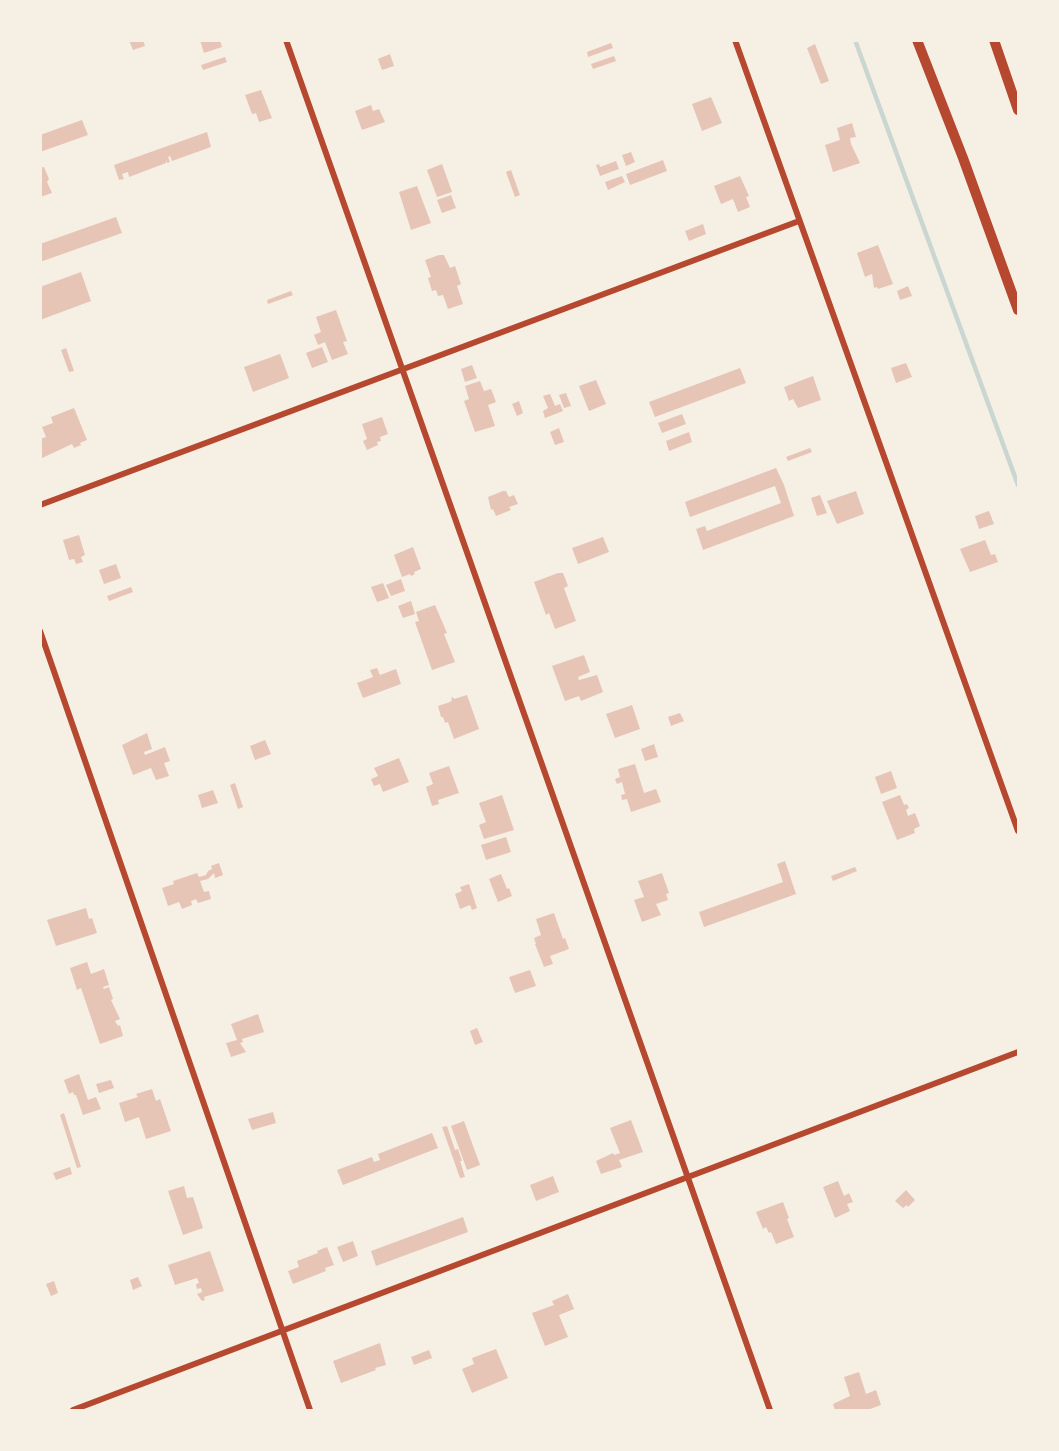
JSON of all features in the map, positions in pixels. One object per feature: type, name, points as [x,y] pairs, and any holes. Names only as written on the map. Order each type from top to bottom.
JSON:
[{"type":"highway","points":[[917,40],[1018,310]]},
{"type":"highway","points":[[994,40],[1018,110]]},
{"type":"street","points":[[286,40],[770,1410]]},
{"type":"street","points":[[735,40],[1018,831]]},
{"type":"street","points":[[40,505],[799,221]]},
{"type":"street","points":[[40,631],[310,1410]]},
{"type":"street","points":[[74,1410],[1018,1052]]},
{"type":"building","points":[[129,40],[143,40],[145,46],[133,50]]},
{"type":"building","points":[[200,40],[220,40],[222,47],[204,53]]},
{"type":"building","points":[[611,43],[613,48],[588,57],[587,52]]},
{"type":"building","points":[[815,44],[829,81],[821,84],[807,48]]},
{"type":"building","points":[[390,54],[394,66],[382,70],[378,59]]},
{"type":"building","points":[[614,56],[616,61],[593,69],[591,64]]},
{"type":"building","points":[[225,57],[227,62],[203,70],[201,65]]},
{"type":"building","points":[[261,90],[272,118],[259,122],[256,113],[252,114],[245,95]]},
{"type":"building","points":[[711,97],[722,123],[702,131],[692,104]]},
{"type":"building","points":[[371,105],[373,111],[379,109],[385,122],[362,130],[355,111]]},
{"type":"building","points":[[82,120],[88,135],[40,152],[40,135]]},
{"type":"building","points":[[852,123],[856,137],[850,138],[851,144],[860,163],[833,172],[825,145],[840,140],[837,128]]},
{"type":"building","points":[[207,132],[211,147],[172,161],[170,156],[168,157],[170,162],[167,163],[166,160],[166,163],[129,177],[128,172],[122,174],[124,179],[119,180],[114,165]]},
{"type":"building","points":[[631,152],[635,162],[626,166],[622,155]]},
{"type":"building","points":[[663,160],[667,171],[630,185],[626,174]]},
{"type":"building","points":[[616,161],[619,169],[600,176],[596,165],[599,164],[600,167]]},
{"type":"building","points":[[442,164],[452,192],[437,197],[427,170]]},
{"type":"building","points":[[44,167],[52,193],[40,197],[40,168]]},
{"type":"building","points":[[511,170],[520,195],[515,197],[506,172]]},
{"type":"building","points":[[622,176],[625,182],[608,190],[605,182]]},
{"type":"building","points":[[740,176],[749,196],[746,197],[750,207],[738,212],[733,199],[721,204],[714,186]]},
{"type":"building","points":[[417,186],[431,223],[411,230],[399,192]]},
{"type":"building","points":[[451,195],[456,208],[442,213],[437,200]]},
{"type":"building","points":[[116,217],[122,233],[40,262],[40,244]]},
{"type":"building","points":[[703,224],[706,234],[689,241],[685,231]]},
{"type":"building","points":[[878,245],[893,284],[878,289],[874,288],[872,274],[865,277],[857,253]]},
{"type":"building","points":[[444,255],[450,268],[455,266],[461,284],[457,286],[463,304],[448,309],[443,295],[438,296],[436,290],[432,291],[428,278],[431,277],[425,260]]},
{"type":"building","points":[[81,272],[91,301],[40,320],[40,287]]},
{"type":"building","points":[[908,286],[912,296],[900,300],[897,291]]},
{"type":"building","points":[[291,291],[293,295],[268,304],[267,300]]},
{"type":"building","points":[[336,310],[347,341],[343,342],[348,354],[332,360],[325,342],[318,345],[314,335],[321,332],[316,317]]},
{"type":"building","points":[[322,347],[328,362],[312,368],[306,353]]},
{"type":"building","points":[[66,348],[74,371],[69,372],[61,350]]},
{"type":"building","points":[[280,354],[289,378],[253,392],[244,367]]},
{"type":"building","points":[[906,363],[912,377],[896,383],[891,368]]},
{"type":"building","points":[[472,365],[477,378],[465,382],[461,369]]},
{"type":"building","points":[[740,368],[746,383],[655,417],[649,402]]},
{"type":"building","points":[[813,376],[821,400],[798,408],[793,399],[789,401],[784,387]]},
{"type":"building","points":[[596,380],[606,404],[589,411],[579,386]]},
{"type":"building","points":[[480,381],[484,391],[491,389],[496,402],[488,405],[495,426],[475,432],[464,401],[469,399],[465,386]]},
{"type":"building","points":[[566,393],[571,406],[564,408],[559,395]]},
{"type":"building","points":[[550,394],[555,406],[560,404],[563,411],[545,418],[543,411],[548,408],[543,396]]},
{"type":"building","points":[[519,401],[523,413],[517,416],[512,404]]},
{"type":"building","points":[[74,408],[87,440],[74,448],[72,444],[40,459],[40,439],[46,437],[42,427],[53,423],[51,417]]},
{"type":"building","points":[[682,414],[686,424],[662,433],[658,423]]},
{"type":"building","points":[[382,417],[388,434],[380,437],[381,441],[377,442],[378,445],[367,450],[363,441],[367,439],[362,424]]},
{"type":"building","points":[[559,428],[564,442],[555,445],[550,432]]},
{"type":"building","points":[[689,432],[692,442],[669,451],[666,441]]},
{"type":"building","points":[[810,448],[812,452],[788,461],[786,457]]},
{"type":"building","points":[[776,468],[794,516],[703,550],[696,529],[705,526],[707,531],[781,503],[775,486],[690,517],[685,502]]},
{"type":"building","points":[[506,491],[509,497],[514,495],[518,504],[509,507],[511,510],[496,516],[493,509],[491,510],[488,497]]},
{"type":"building","points":[[856,491],[864,514],[837,524],[827,501]]},
{"type":"building","points":[[820,495],[827,513],[817,516],[811,498]]},
{"type":"building","points":[[989,511],[994,524],[979,529],[975,516]]},
{"type":"building","points":[[79,535],[85,555],[81,557],[83,562],[76,564],[74,559],[69,560],[63,540]]},
{"type":"building","points":[[603,537],[609,552],[578,564],[572,548]]},
{"type":"building","points":[[985,540],[991,555],[995,554],[998,562],[970,572],[960,549]]},
{"type":"building","points":[[413,547],[421,569],[411,576],[410,574],[402,577],[394,555]]},
{"type":"building","points":[[116,564],[121,578],[104,584],[99,570]]},
{"type":"building","points":[[563,573],[568,586],[564,588],[576,621],[555,629],[549,613],[546,615],[534,582]]},
{"type":"building","points":[[401,579],[405,591],[391,596],[386,585]]},
{"type":"building","points":[[383,583],[389,598],[377,602],[371,587]]},
{"type":"building","points":[[131,587],[133,592],[109,601],[107,596]]},
{"type":"building","points":[[411,601],[415,614],[403,618],[398,606]]},
{"type":"building","points":[[435,605],[447,633],[444,634],[455,662],[432,670],[415,622],[419,621],[416,612]]},
{"type":"building","points":[[584,655],[590,672],[578,677],[579,680],[597,675],[603,692],[581,701],[579,696],[565,701],[552,666]]},
{"type":"building","points":[[377,668],[380,675],[396,669],[401,684],[363,698],[357,683],[373,677],[370,670]]},
{"type":"building","points":[[467,695],[479,729],[454,739],[448,722],[445,723],[441,717],[438,706],[450,702],[453,697],[454,699]]},
{"type":"building","points":[[632,705],[640,729],[615,738],[606,714]]},
{"type":"building","points":[[680,713],[684,721],[671,726],[668,717]]},
{"type":"building","points":[[147,733],[152,749],[144,752],[145,755],[165,747],[170,761],[164,763],[169,776],[156,780],[151,768],[133,775],[122,745]]},
{"type":"building","points":[[265,740],[271,754],[255,760],[250,746]]},
{"type":"building","points":[[654,744],[658,757],[645,761],[641,749]]},
{"type":"building","points":[[399,758],[409,782],[383,792],[380,784],[374,786],[371,779],[378,776],[374,768]]},
{"type":"building","points":[[635,764],[644,793],[656,789],[661,802],[631,812],[627,799],[622,800],[621,795],[625,794],[622,782],[617,784],[615,779],[620,777],[618,769]]},
{"type":"building","points":[[449,766],[459,793],[438,800],[439,804],[432,806],[426,787],[433,784],[429,773]]},
{"type":"building","points":[[891,771],[897,788],[881,794],[875,777]]},
{"type":"building","points":[[235,783],[243,807],[238,809],[230,785]]},
{"type":"building","points":[[213,790],[218,803],[202,808],[198,795]]},
{"type":"building","points":[[502,795],[514,830],[484,839],[479,825],[486,822],[479,803]]},
{"type":"building","points":[[900,795],[904,805],[907,804],[909,808],[906,810],[908,816],[915,813],[920,826],[914,829],[915,833],[897,840],[882,802]]},
{"type":"building","points":[[506,837],[511,852],[486,860],[481,845]]},
{"type":"building","points":[[785,861],[796,894],[704,927],[699,912],[783,882],[777,864]]},
{"type":"building","points":[[219,863],[223,875],[215,878],[214,873],[208,879],[200,881],[204,892],[209,891],[211,899],[198,903],[196,899],[191,901],[192,905],[182,909],[179,902],[168,906],[162,888],[174,884],[173,881],[197,873],[199,877],[206,875],[212,869],[211,866]]},
{"type":"building","points":[[855,867],[857,871],[833,881],[831,876]]},
{"type":"building","points":[[662,873],[669,893],[666,894],[668,900],[656,904],[661,915],[642,922],[634,900],[644,897],[638,881]]},
{"type":"building","points":[[501,874],[512,896],[498,902],[489,879]]},
{"type":"building","points":[[469,884],[477,908],[472,910],[470,905],[460,909],[455,894],[462,891],[460,887]]},
{"type":"building","points":[[86,908],[97,933],[56,946],[47,920]]},
{"type":"building","points":[[554,913],[569,949],[550,956],[553,964],[544,967],[534,938],[541,935],[536,919]]},
{"type":"building","points":[[87,962],[91,974],[104,969],[109,985],[103,987],[104,989],[109,987],[113,999],[111,1000],[120,1019],[115,1021],[118,1026],[120,1025],[123,1036],[100,1044],[81,988],[77,990],[70,968]]},
{"type":"building","points":[[530,970],[536,986],[515,993],[509,977]]},
{"type":"building","points":[[258,1014],[264,1032],[242,1039],[243,1042],[240,1043],[246,1052],[231,1057],[226,1043],[237,1040],[231,1024]]},
{"type":"building","points":[[477,1028],[483,1042],[475,1045],[470,1031]]},
{"type":"building","points":[[79,1074],[88,1100],[96,1097],[101,1109],[83,1115],[76,1095],[73,1092],[69,1094],[64,1080]]},
{"type":"building","points":[[111,1080],[114,1088],[99,1093],[96,1084]]},
{"type":"building","points":[[152,1089],[156,1101],[160,1099],[171,1131],[146,1139],[139,1117],[125,1122],[119,1103],[138,1097],[136,1094]]},
{"type":"building","points":[[273,1112],[276,1123],[252,1130],[248,1119]]},
{"type":"building","points":[[64,1113],[81,1167],[77,1168],[60,1115]]},
{"type":"building","points":[[631,1120],[643,1152],[619,1160],[622,1167],[601,1174],[596,1161],[613,1153],[614,1155],[620,1153],[610,1128]]},
{"type":"building","points":[[464,1121],[480,1165],[467,1170],[451,1126]]},
{"type":"building","points":[[447,1126],[455,1150],[458,1149],[465,1177],[460,1178],[442,1127]]},
{"type":"building","points":[[432,1133],[438,1148],[343,1185],[337,1170],[372,1157],[374,1162],[380,1160],[378,1154]]},
{"type":"building","points":[[70,1167],[72,1174],[56,1180],[53,1173]]},
{"type":"building","points":[[553,1176],[559,1192],[536,1201],[530,1185]]},
{"type":"building","points":[[838,1181],[844,1196],[849,1193],[853,1202],[847,1204],[850,1211],[835,1218],[823,1187]]},
{"type":"building","points":[[184,1186],[187,1198],[193,1197],[203,1228],[183,1235],[168,1191]]},
{"type":"building","points":[[906,1190],[915,1200],[908,1207],[907,1205],[903,1208],[895,1201]]},
{"type":"building","points":[[783,1202],[794,1237],[776,1244],[771,1232],[769,1233],[766,1227],[763,1229],[756,1212]]},
{"type":"building","points":[[463,1217],[468,1232],[376,1266],[371,1251]]},
{"type":"building","points":[[353,1241],[358,1256],[343,1262],[337,1247]]},
{"type":"building","points":[[327,1247],[334,1265],[325,1268],[326,1271],[293,1284],[288,1271],[299,1267],[297,1261]]},
{"type":"building","points":[[210,1251],[224,1291],[204,1297],[205,1300],[202,1301],[197,1294],[202,1292],[201,1288],[197,1289],[196,1284],[199,1283],[197,1278],[175,1285],[168,1265]]},
{"type":"building","points":[[138,1277],[142,1286],[133,1290],[130,1280]]},
{"type":"building","points":[[54,1281],[58,1293],[51,1296],[46,1284]]},
{"type":"building","points":[[568,1294],[574,1309],[559,1315],[568,1337],[545,1346],[532,1313],[554,1305],[552,1301]]},
{"type":"building","points":[[380,1343],[386,1365],[341,1383],[333,1361]]},
{"type":"building","points":[[496,1349],[508,1378],[472,1393],[462,1369],[474,1364],[472,1358]]},
{"type":"building","points":[[429,1350],[432,1358],[414,1365],[411,1357]]},
{"type":"building","points":[[859,1372],[866,1394],[876,1390],[881,1405],[870,1410],[835,1410],[833,1404],[850,1396],[844,1377]]},
{"type":"waterway","points":[[855,40],[1018,485]]}]
